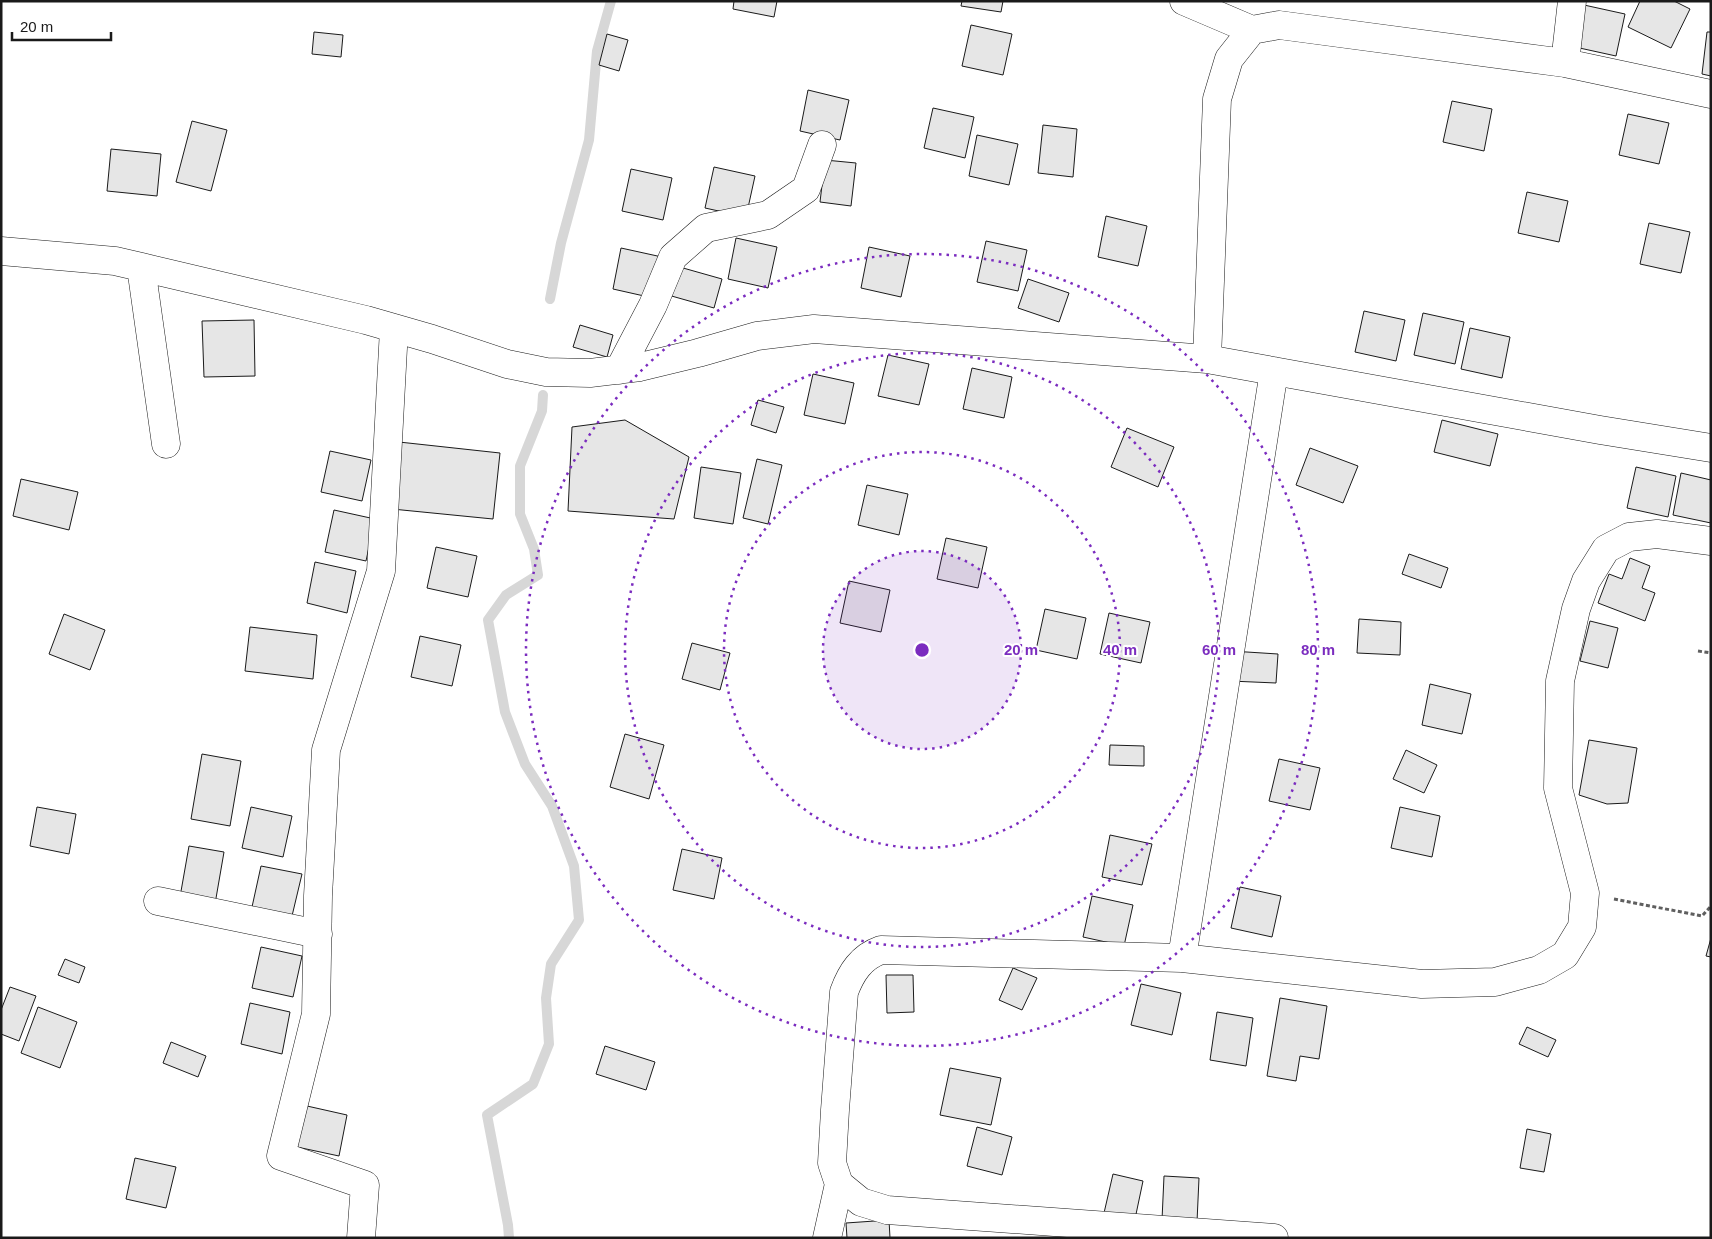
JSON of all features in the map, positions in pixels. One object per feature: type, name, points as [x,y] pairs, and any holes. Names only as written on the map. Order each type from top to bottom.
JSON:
[{"type":"street","points":[[1184,1],[1252,30],[1279,25],[1565,63],[1711,94]]},
{"type":"street","points":[[1565,63],[1572,1]]},
{"type":"street","points":[[1207,359],[1217,99],[1229,59],[1252,30]]},
{"type":"street","points":[[619,370],[653,305],[673,258],[706,228],[768,215],[806,189],[822,145]]},
{"type":"street","points":[[1,251],[115,261],[246,291],[394,329],[432,339],[507,364],[546,372],[590,374],[640,367],[756,336],[814,329],[1207,359],[1600,430],[1711,448]]},
{"type":"street","points":[[141,267],[166,444]]},
{"type":"street","points":[[361,1238],[365,1185],[281,1156],[316,1014],[326,750],[381,571],[394,329]]},
{"type":"street","points":[[1182,958],[1274,371]]},
{"type":"street","points":[[827,1238],[839,1184],[832,1163],[844,992],[849,979],[870,954],[881,950],[1182,958],[1422,984],[1495,982],[1539,970],[1564,954],[1582,927],[1585,893],[1558,788],[1560,681],[1576,609],[1586,581],[1606,549],[1629,536],[1657,534],[1711,541]]},
{"type":"street","points":[[158,902],[318,934]]},
{"type":"street","points":[[839,1184],[861,1202],[887,1210],[1274,1238]]},
{"type":"path","points":[[1698,651],[1711,653]]},
{"type":"path","points":[[1585,893],[1702,916],[1711,906]]},
{"type":"building","points":[[734,1],[777,1],[774,17],[733,9]]},
{"type":"building","points":[[962,1],[1003,1],[1001,12],[961,6]]},
{"type":"building","points":[[1640,1],[1674,1],[1690,9],[1671,48],[1628,27]]},
{"type":"building","points":[[1584,5],[1625,14],[1616,56],[1575,47]]},
{"type":"building","points":[[971,25],[1012,34],[1003,75],[962,66]]},
{"type":"building","points":[[314,32],[343,35],[341,57],[312,54]]},
{"type":"building","points":[[1707,32],[1711,32],[1711,76],[1702,74]]},
{"type":"building","points":[[607,34],[628,40],[619,71],[599,65]]},
{"type":"building","points":[[808,90],[849,100],[840,140],[800,131]]},
{"type":"building","points":[[1452,101],[1492,109],[1484,151],[1443,142]]},
{"type":"building","points":[[933,108],[974,117],[965,158],[924,148]]},
{"type":"building","points":[[1628,114],[1669,123],[1659,164],[1619,155]]},
{"type":"building","points":[[192,121],[227,130],[211,191],[176,182]]},
{"type":"building","points":[[1043,125],[1077,129],[1073,177],[1038,173]]},
{"type":"building","points":[[977,135],[1018,144],[1009,185],[969,176]]},
{"type":"building","points":[[111,149],[161,154],[157,196],[107,191]]},
{"type":"building","points":[[825,160],[856,163],[851,206],[820,202]]},
{"type":"building","points":[[714,167],[755,176],[746,217],[705,208]]},
{"type":"building","points":[[631,169],[672,178],[663,220],[622,211]]},
{"type":"building","points":[[1527,192],[1568,201],[1559,242],[1518,233]]},
{"type":"building","points":[[1106,216],[1147,226],[1138,266],[1098,257]]},
{"type":"building","points":[[1649,223],[1690,232],[1681,273],[1640,264]]},
{"type":"building","points":[[736,238],[777,247],[768,288],[728,279]]},
{"type":"building","points":[[986,241],[1027,250],[1018,291],[977,282]]},
{"type":"building","points":[[869,247],[910,256],[901,297],[861,288]]},
{"type":"building","points":[[621,248],[662,257],[653,298],[613,289]]},
{"type":"building","points":[[676,266],[722,279],[714,308],[668,295]]},
{"type":"building","points":[[1028,279],[1069,293],[1059,322],[1018,308]]},
{"type":"building","points":[[1364,311],[1405,320],[1396,361],[1355,352]]},
{"type":"building","points":[[1423,313],[1464,322],[1455,364],[1414,355]]},
{"type":"building","points":[[254,320],[255,376],[204,377],[202,321]]},
{"type":"building","points":[[580,325],[613,335],[607,357],[573,347]]},
{"type":"building","points":[[1470,328],[1510,337],[1502,378],[1461,369]]},
{"type":"building","points":[[888,355],[929,364],[919,405],[878,396]]},
{"type":"building","points":[[972,368],[1012,377],[1004,418],[963,409]]},
{"type":"building","points":[[813,374],[854,383],[845,424],[804,415]]},
{"type":"building","points":[[758,400],[784,407],[776,433],[751,425]]},
{"type":"building","points":[[625,420],[689,457],[674,519],[568,511],[572,427]]},
{"type":"building","points":[[1442,420],[1498,434],[1490,466],[1434,452]]},
{"type":"building","points":[[1127,428],[1174,447],[1158,487],[1111,467]]},
{"type":"building","points":[[399,442],[500,453],[493,519],[392,509]]},
{"type":"building","points":[[1310,448],[1358,466],[1343,503],[1296,485]]},
{"type":"building","points":[[330,451],[371,460],[362,501],[321,492]]},
{"type":"building","points":[[757,459],[782,465],[768,524],[743,518]]},
{"type":"building","points":[[701,467],[741,473],[733,524],[694,518]]},
{"type":"building","points":[[1636,467],[1676,476],[1668,517],[1627,508]]},
{"type":"building","points":[[1681,473],[1711,480],[1711,523],[1673,515]]},
{"type":"building","points":[[21,479],[78,492],[69,530],[13,516]]},
{"type":"building","points":[[867,485],[908,494],[899,535],[858,525]]},
{"type":"building","points":[[334,510],[375,519],[366,561],[325,552]]},
{"type":"building","points":[[946,538],[987,547],[978,588],[937,579]]},
{"type":"building","points":[[436,547],[477,556],[468,597],[427,588]]},
{"type":"building","points":[[1409,554],[1448,568],[1441,588],[1402,574]]},
{"type":"building","points":[[1630,558],[1650,566],[1642,588],[1655,593],[1645,621],[1598,603],[1609,574],[1622,579]]},
{"type":"building","points":[[315,562],[356,571],[347,613],[307,603]]},
{"type":"building","points":[[849,581],[890,590],[881,632],[840,623]]},
{"type":"building","points":[[1045,609],[1086,618],[1077,659],[1036,650]]},
{"type":"building","points":[[1109,613],[1150,622],[1141,663],[1100,654]]},
{"type":"building","points":[[64,614],[105,630],[90,670],[49,654]]},
{"type":"building","points":[[1359,619],[1401,622],[1400,655],[1357,653]]},
{"type":"building","points":[[1590,621],[1618,628],[1608,668],[1580,661]]},
{"type":"building","points":[[250,627],[317,635],[313,679],[245,671]]},
{"type":"building","points":[[420,636],[461,645],[452,686],[411,677]]},
{"type":"building","points":[[692,643],[730,653],[720,690],[682,679]]},
{"type":"building","points":[[1231,651],[1278,654],[1276,683],[1230,681]]},
{"type":"building","points":[[1430,684],[1471,694],[1462,734],[1422,725]]},
{"type":"building","points":[[625,734],[664,745],[649,799],[610,787]]},
{"type":"building","points":[[1589,740],[1637,748],[1628,803],[1607,804],[1579,795]]},
{"type":"building","points":[[1110,745],[1144,746],[1144,766],[1109,765]]},
{"type":"building","points":[[1406,750],[1437,765],[1424,793],[1393,779]]},
{"type":"building","points":[[202,754],[241,761],[230,826],[191,819]]},
{"type":"building","points":[[1279,759],[1320,768],[1310,810],[1269,801]]},
{"type":"building","points":[[37,807],[76,814],[69,854],[30,846]]},
{"type":"building","points":[[251,807],[292,816],[283,857],[242,848]]},
{"type":"building","points":[[1400,807],[1440,816],[1432,857],[1391,848]]},
{"type":"building","points":[[1110,835],[1152,844],[1142,885],[1102,877]]},
{"type":"building","points":[[189,846],[224,852],[215,904],[180,897]]},
{"type":"building","points":[[682,849],[722,858],[714,899],[673,890]]},
{"type":"building","points":[[261,866],[302,874],[292,916],[252,907]]},
{"type":"building","points":[[1240,887],[1281,896],[1272,937],[1231,928]]},
{"type":"building","points":[[1092,896],[1133,905],[1124,946],[1083,937]]},
{"type":"building","points":[[1711,938],[1711,957],[1706,956]]},
{"type":"building","points":[[261,947],[302,956],[293,997],[252,988]]},
{"type":"building","points":[[65,959],[85,967],[79,983],[58,975]]},
{"type":"building","points":[[1013,968],[1037,978],[1022,1010],[999,1000]]},
{"type":"building","points":[[886,975],[913,975],[914,1012],[887,1013]]},
{"type":"building","points":[[1141,984],[1181,993],[1172,1035],[1131,1025]]},
{"type":"building","points":[[10,987],[36,996],[19,1041],[1,1034],[1,1010]]},
{"type":"building","points":[[1280,998],[1327,1006],[1319,1059],[1300,1056],[1296,1081],[1267,1076]]},
{"type":"building","points":[[250,1003],[290,1012],[282,1054],[241,1044]]},
{"type":"building","points":[[38,1007],[77,1022],[60,1068],[21,1053]]},
{"type":"building","points":[[1217,1012],[1253,1018],[1246,1066],[1210,1060]]},
{"type":"building","points":[[1527,1027],[1556,1040],[1548,1057],[1519,1044]]},
{"type":"building","points":[[171,1042],[206,1056],[198,1077],[163,1063]]},
{"type":"building","points":[[605,1046],[655,1062],[646,1090],[596,1074]]},
{"type":"building","points":[[950,1068],[1001,1078],[991,1125],[940,1115]]},
{"type":"building","points":[[307,1106],[347,1115],[339,1156],[297,1147]]},
{"type":"building","points":[[977,1127],[1012,1137],[1002,1175],[967,1166]]},
{"type":"building","points":[[1527,1129],[1551,1134],[1544,1172],[1520,1168]]},
{"type":"building","points":[[135,1158],[176,1167],[166,1208],[126,1199]]},
{"type":"building","points":[[1113,1174],[1143,1181],[1135,1219],[1104,1213]]},
{"type":"building","points":[[1164,1176],[1199,1178],[1197,1222],[1162,1220]]},
{"type":"building","points":[[889,1220],[890,1238],[847,1238],[846,1223]]},
{"type":"waterway","points":[[550,299],[561,243],[589,140],[597,51],[611,1]]},
{"type":"waterway","points":[[509,1238],[487,1115],[533,1084],[549,1044],[546,998],[551,964],[579,920],[574,866],[552,806],[525,764],[505,712],[488,620],[506,595],[538,575],[534,549],[520,514],[520,466],[542,411],[543,395]]}]
